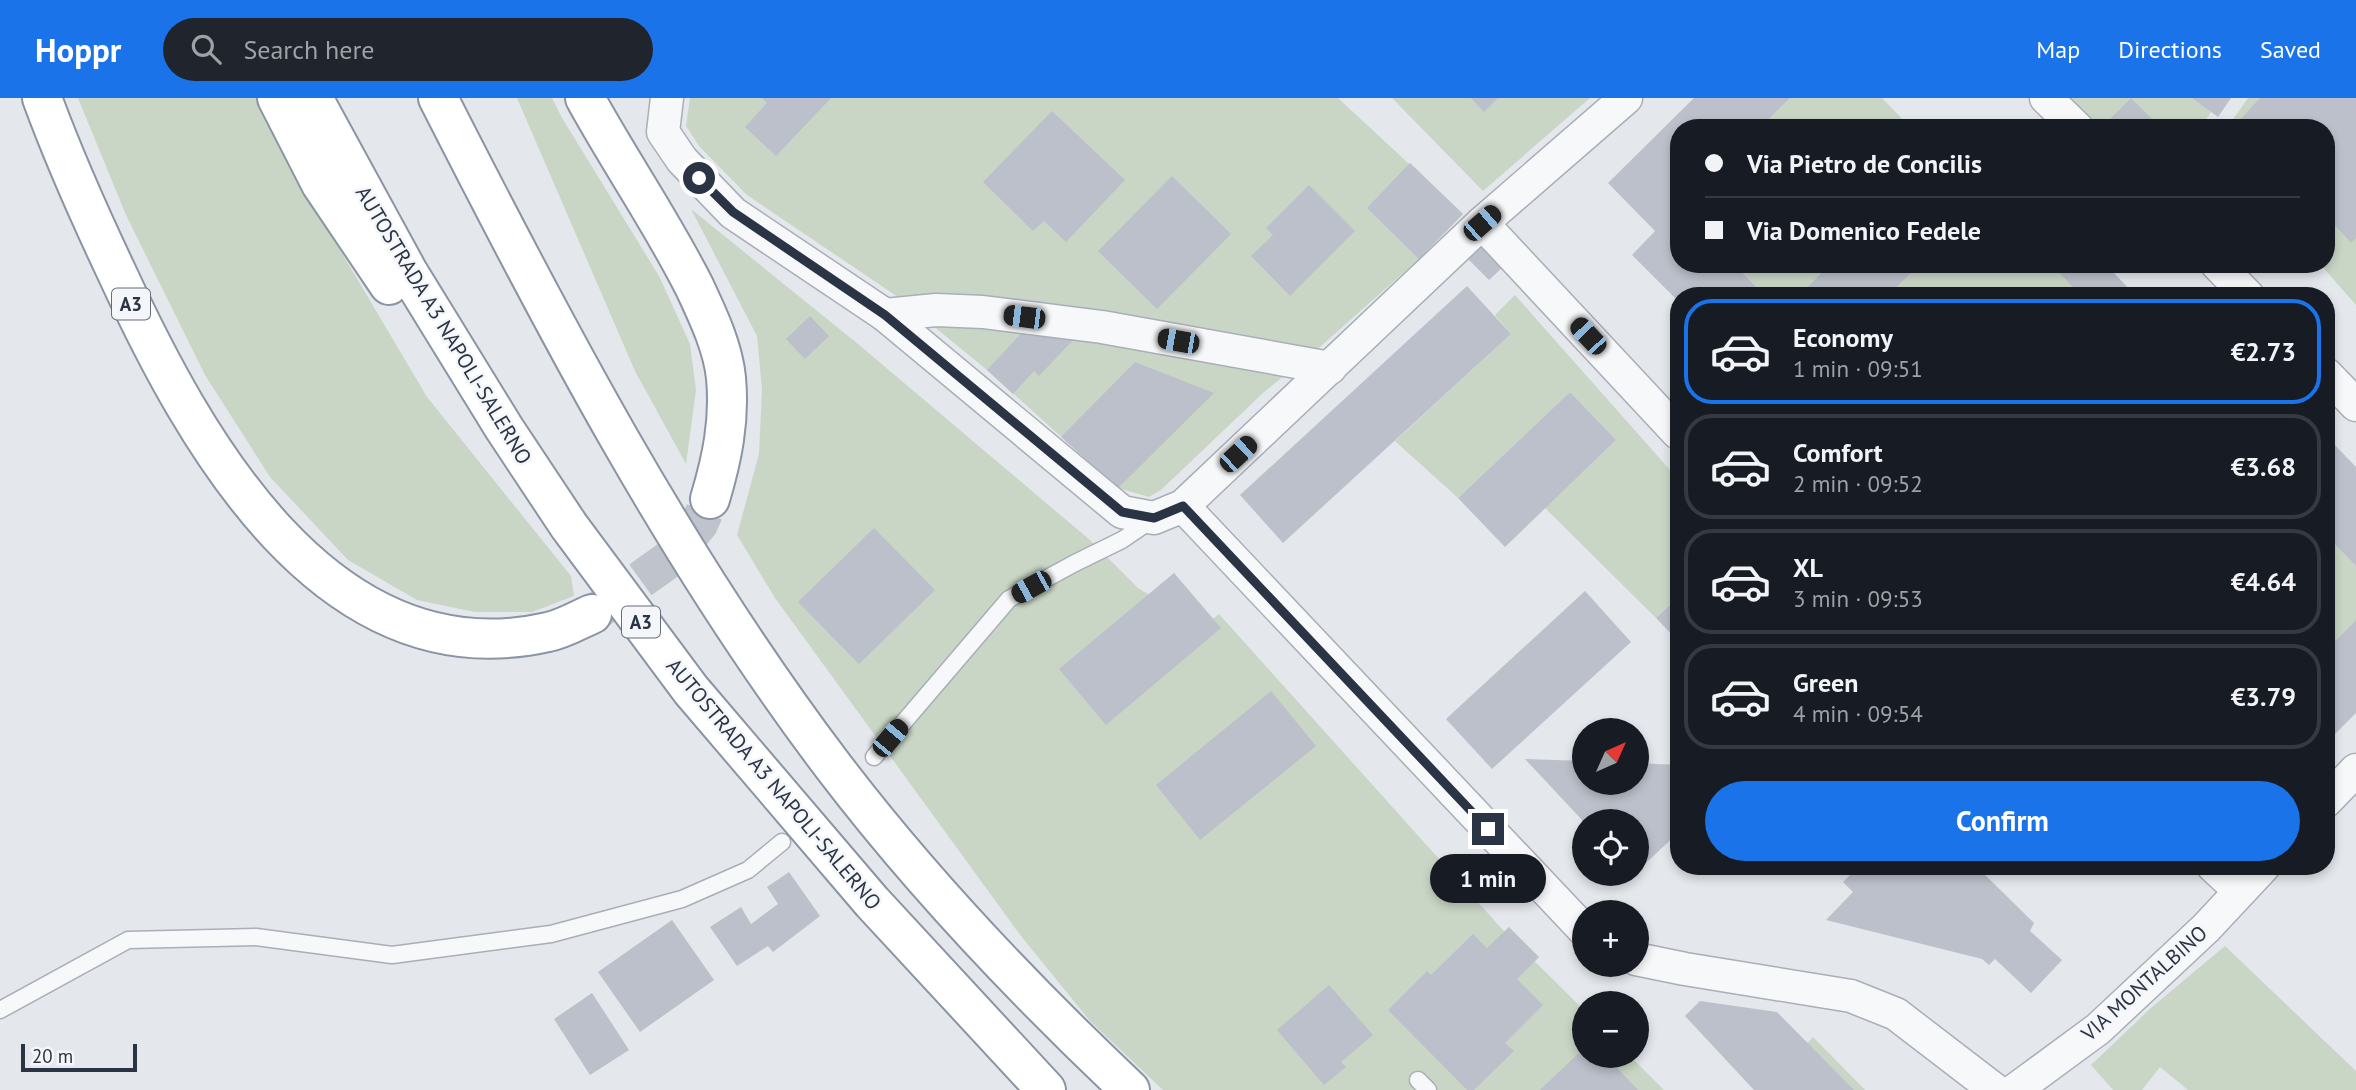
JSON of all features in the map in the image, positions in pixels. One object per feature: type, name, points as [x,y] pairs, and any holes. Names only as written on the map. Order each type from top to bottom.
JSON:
[{"type":"highway","name":"A3","points":[[42,98],[60,148],[141,325],[213,450],[246,498],[280,538],[319,574],[363,602],[406,624],[445,636],[482,639],[519,637],[551,632],[592,614]]},
{"type":"highway","name":"A3","points":[[277,98],[321,184],[410,316],[503,428]]},
{"type":"highway","name":"AUTOSTRADA A3 NAPOLI-SALERNO","points":[[313,98],[408,272],[503,428],[569,526],[691,691],[872,902],[1046,1090]]},
{"type":"highway","points":[[438,98],[628,455],[690,558],[747,644],[832,765],[900,849],[980,941],[1130,1090]]},
{"type":"highway","points":[[585,98],[685,268],[707,313],[720,349],[726,377],[728,419],[722,457],[710,499]]},
{"type":"street","points":[[667,98],[663,132],[682,160],[733,212],[885,315],[1122,512],[1154,518],[1183,506],[1482,223],[1626,98]]},
{"type":"street","points":[[2046,98],[2068,119]]},
{"type":"street","points":[[1482,223],[1670,424]]},
{"type":"street","points":[[2226,273],[2239,287]]},
{"type":"street","points":[[885,315],[936,310],[983,312],[1102,327],[1330,368]]},
{"type":"street","points":[[2335,383],[2356,405]]},
{"type":"street","points":[[1183,506],[1572,917]]},
{"type":"street","points":[[2335,792],[2356,770]]},
{"type":"street","points":[[2223,875],[2240,891]]},
{"type":"street","name":"VIA MONTALBINO","points":[[2015,1090],[2098,1028],[2206,928],[2255,875]]},
{"type":"street","points":[[1649,962],[1851,996],[1896,1014],[1995,1090]]},
{"type":"lane","points":[[874,757],[1009,599],[1122,540],[1154,518]]},
{"type":"lane","points":[[0,1010],[128,940],[256,937],[392,955],[551,934],[682,899],[748,870],[782,842]]},
{"type":"green space","points":[[78,98],[258,98],[317,211],[427,397],[571,576],[574,596],[532,612],[475,612],[417,600],[348,560],[270,477],[205,375],[126,215]]},
{"type":"green space","points":[[517,98],[552,98],[659,276],[690,344],[696,390],[686,464],[635,371]]},
{"type":"green space","points":[[690,98],[1338,98],[1463,214],[1419,259],[1321,346],[1264,392],[1161,490],[1149,497],[1118,488],[987,370],[898,297],[747,195],[699,146],[686,126]]},
{"type":"green space","points":[[1392,98],[1590,98],[1483,191]]},
{"type":"green space","points":[[1790,98],[1882,98],[1902,119],[1769,119]]},
{"type":"green space","points":[[2058,98],[2221,98],[2206,119],[2080,119]]},
{"type":"green space","points":[[2248,98],[2356,98],[2356,305],[2328,273],[2335,273],[2335,119],[2233,119]]},
{"type":"green space","points":[[691,209],[858,344],[1090,540],[1138,588],[1202,628],[1219,614],[1502,929],[1572,998],[1572,1068],[1642,1068],[1664,1090],[1163,1090],[1090,1021],[1021,936],[775,598],[737,535],[759,454],[762,389],[757,336]]},
{"type":"green space","points":[[1743,273],[1821,273],[1808,287],[1756,287]]},
{"type":"green space","points":[[1911,273],[2059,273],[2073,287],[1897,287]]},
{"type":"green space","points":[[1515,295],[1670,470],[1670,604],[1656,618],[1545,508],[1616,440],[1570,392],[1458,498],[1395,441],[1511,334],[1495,315]]},
{"type":"green space","points":[[2335,544],[2356,566],[2356,620],[2335,641]]},
{"type":"green space","points":[[2225,946],[2356,1071],[2356,1090],[2188,1090],[2160,1067],[2142,1090],[2113,1090],[2091,1065],[2152,1007]]},
{"type":"green space","points":[[1813,1037],[1865,1090],[1761,1090]]},
{"type":"building","points":[[762,98],[831,98],[776,156],[745,127],[767,103]]},
{"type":"building","points":[[1471,98],[1498,98],[1484,112]]},
{"type":"building","points":[[1694,98],[1790,98],[1769,119],[1673,119]]},
{"type":"building","points":[[2131,98],[2152,119],[2110,119]]},
{"type":"building","points":[[2192,98],[2231,98],[2218,117]]},
{"type":"building","points":[[2260,98],[2356,98],[2356,238],[2351,243],[2335,225],[2335,119],[2241,119]]},
{"type":"building","points":[[1052,111],[1125,180],[1066,242],[1044,221],[1033,231],[983,182]]},
{"type":"building","points":[[1670,122],[1670,273],[1743,273],[1756,287],[1670,287],[1670,293],[1632,255],[1655,231],[1608,183]]},
{"type":"building","points":[[1410,163],[1463,214],[1419,259],[1367,208]]},
{"type":"building","points":[[1172,176],[1231,234],[1157,309],[1098,251]]},
{"type":"building","points":[[1309,185],[1355,231],[1290,296],[1251,256],[1273,235],[1266,228]]},
{"type":"building","points":[[1484,239],[1507,263],[1489,280],[1466,257]]},
{"type":"building","points":[[1821,273],[1911,273],[1897,287],[1808,287]]},
{"type":"building","points":[[2059,273],[2114,273],[2127,287],[2073,287]]},
{"type":"building","points":[[1467,286],[1511,334],[1283,543],[1240,495]]},
{"type":"building","points":[[810,316],[829,336],[805,359],[786,339]]},
{"type":"building","points":[[1028,326],[1076,337],[1039,376],[1034,371],[1013,394],[987,370]]},
{"type":"building","points":[[1135,362],[1214,393],[1118,488],[1061,437]]},
{"type":"building","points":[[1570,392],[1616,440],[1505,547],[1458,498]]},
{"type":"building","points":[[2335,445],[2356,467],[2356,566],[2335,544]]},
{"type":"building","points":[[874,528],[935,590],[859,664],[798,602]]},
{"type":"building","points":[[1174,573],[1221,628],[1106,725],[1059,669]]},
{"type":"building","points":[[1585,591],[1631,642],[1492,769],[1446,719]]},
{"type":"building","points":[[1670,605],[1670,633],[1656,618]]},
{"type":"building","points":[[2356,620],[2356,713],[2335,734],[2335,641]]},
{"type":"building","points":[[1271,691],[1316,746],[1200,840],[1156,785]]},
{"type":"building","points":[[1525,759],[1572,761],[1572,795],[1649,795],[1649,764],[1670,765],[1670,840],[1649,860],[1649,809],[1572,809]]},
{"type":"building","points":[[789,872],[820,916],[773,952],[768,946],[737,966],[710,927],[741,907],[751,924],[778,904],[767,887]]},
{"type":"building","points":[[1850,875],[1985,875],[2034,923],[2030,931],[2062,960],[2031,993],[1995,959],[1989,965],[1982,959],[1826,920],[1853,892],[1843,882]]},
{"type":"building","points":[[672,920],[714,980],[640,1032],[598,972]]},
{"type":"building","points":[[1509,927],[1539,957],[1517,979],[1543,1005],[1505,1043],[1514,1051],[1474,1090],[1467,1090],[1388,1010],[1427,971],[1431,975],[1473,934],[1487,948]]},
{"type":"building","points":[[1329,985],[1373,1035],[1341,1062],[1346,1067],[1324,1085],[1277,1030]]},
{"type":"building","points":[[592,993],[629,1050],[590,1075],[554,1019]]},
{"type":"building","points":[[1700,1001],[1777,1012],[1854,1090],[1754,1090],[1685,1016]]},
{"type":"building","points":[[1572,1059],[1572,1068],[1617,1068],[1638,1090],[1540,1090]]},
{"type":"tunnel","points":[[594,613],[671,558],[699,524],[710,499]]},
{"type":"route","points":[[699,178],[733,212],[885,315],[1122,512],[1154,518],[1183,506],[1488,829]]}]
